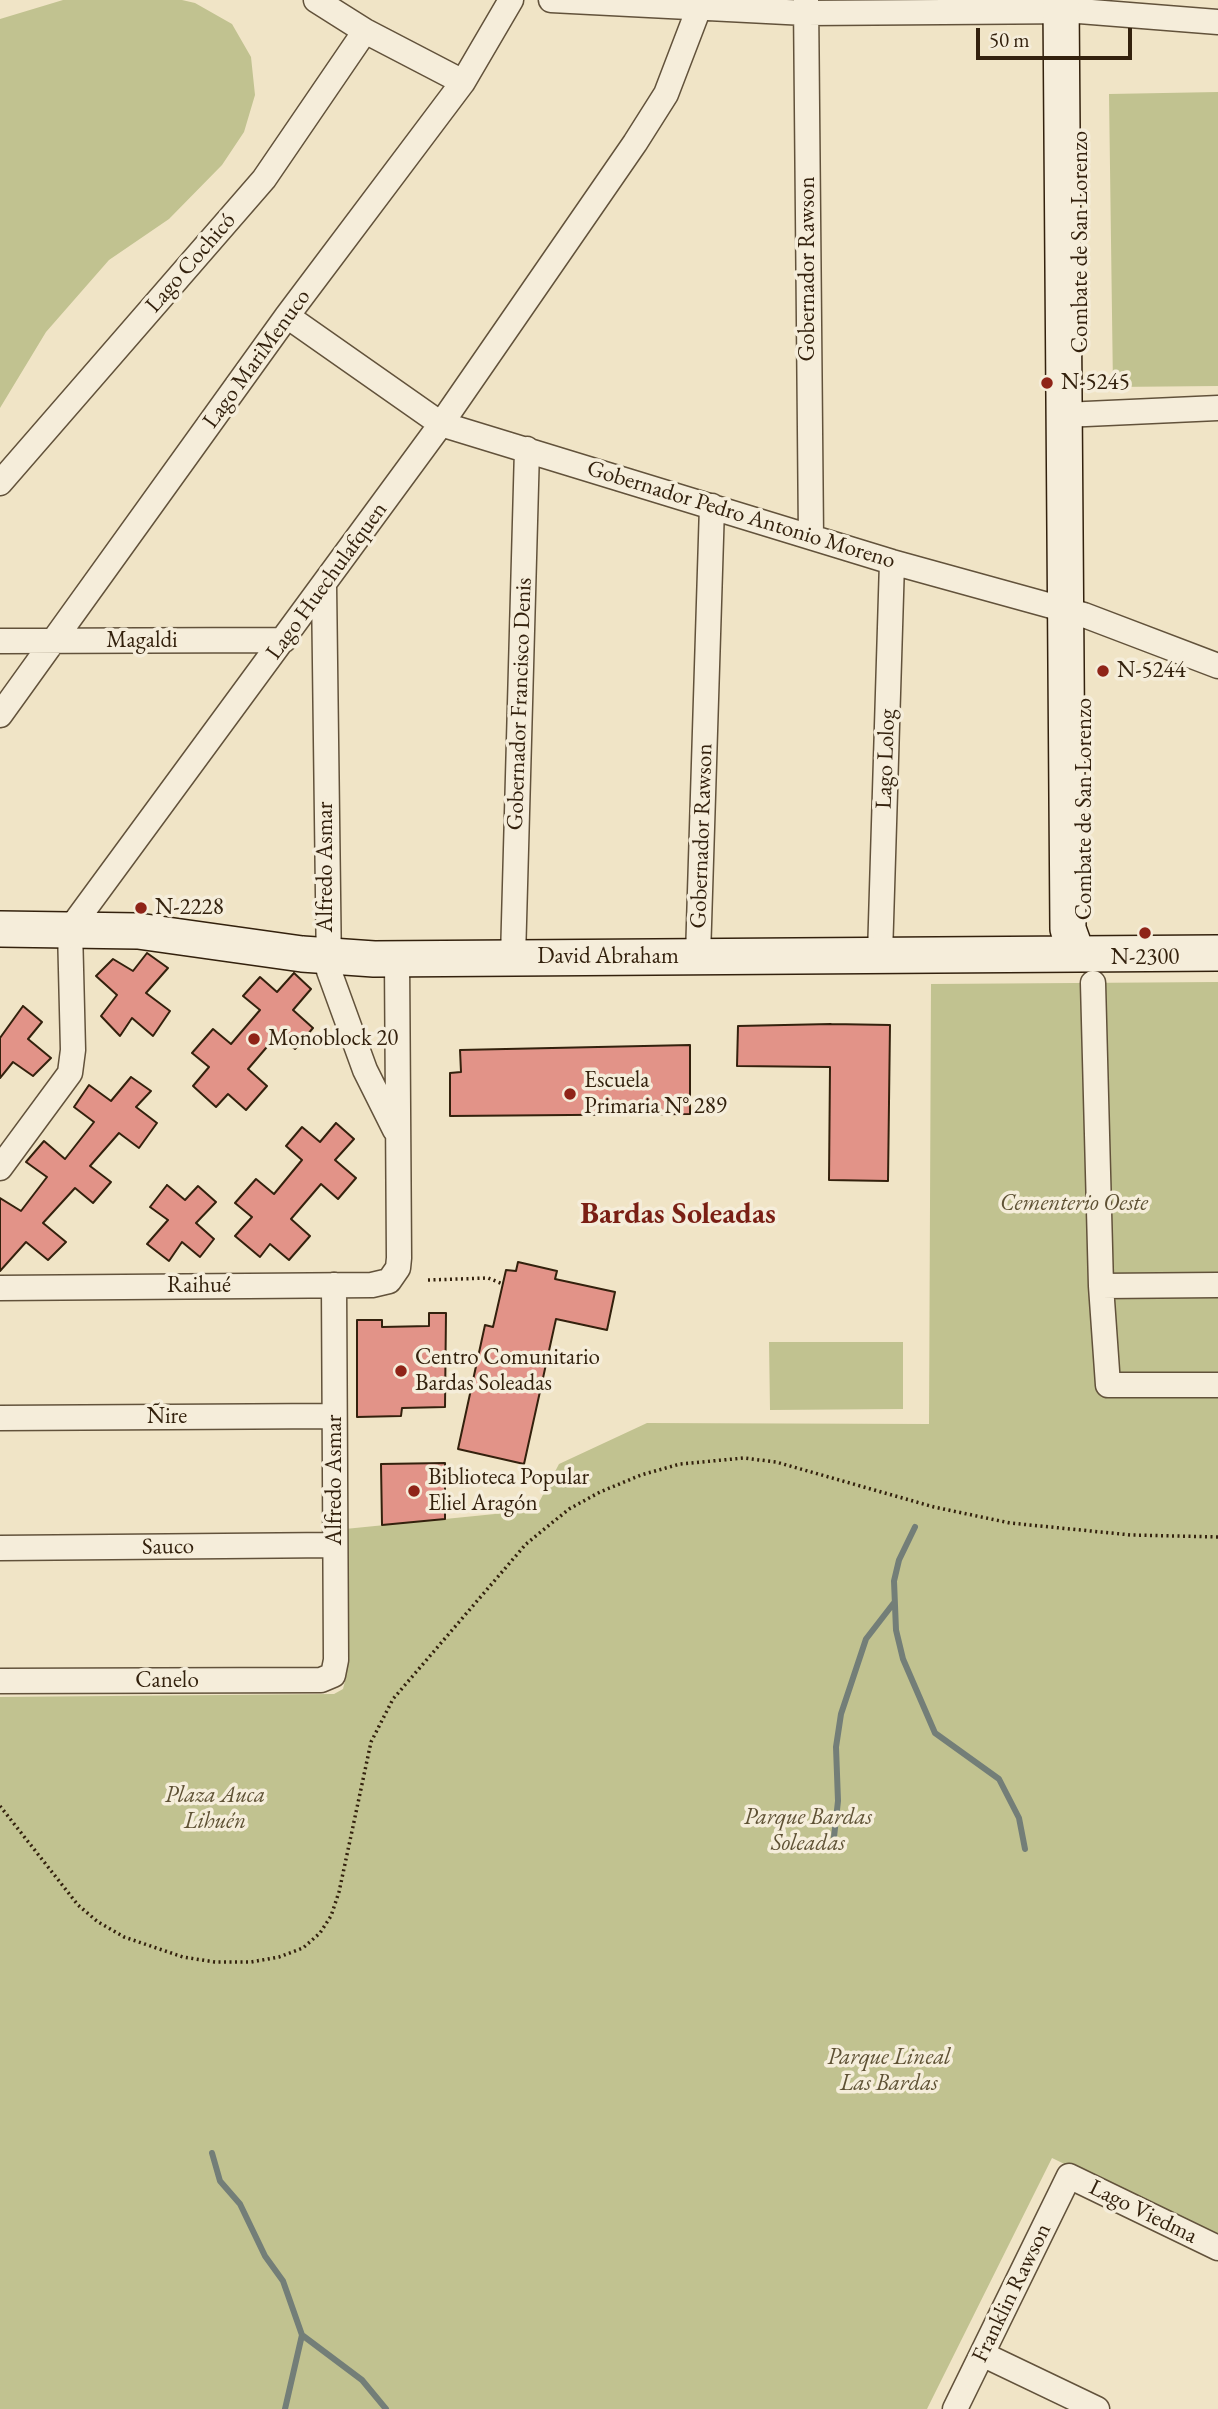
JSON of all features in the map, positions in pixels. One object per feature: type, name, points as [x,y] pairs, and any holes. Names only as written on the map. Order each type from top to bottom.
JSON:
[{"type":"main road","name":"Combate de San Lorenzo","points":[[1070,6],[1074,612],[1068,929],[1085,968]]},
{"type":"main road","name":"David Abraham","points":[[0,929],[163,933],[327,956],[397,958],[880,955],[1085,968],[1218,953]]},
{"type":"street","points":[[316,0],[365,30],[463,82]]},
{"type":"street","name":"Lago MariMenuco","points":[[0,715],[287,316],[463,82],[510,0]]},
{"type":"street","points":[[551,0],[806,7],[1070,6],[1218,22]]},
{"type":"street","name":"Lago Huechulafquen","points":[[70,929],[441,424],[666,94],[701,3]]},
{"type":"street","name":"Gobernador Rawson","points":[[806,7],[811,537]]},
{"type":"street","name":"Lago Cochicó","points":[[0,483],[264,178],[365,30]]},
{"type":"street","name":"Gobernador Pedro Antonio Moreno","points":[[287,316],[441,424],[892,562],[1074,612],[1218,666]]},
{"type":"street","points":[[1073,415],[1218,408]]},
{"type":"street","name":"Gobernador Francisco Denis","points":[[513,958],[527,449]]},
{"type":"street","name":"Gobernador Rawson","points":[[698,956],[712,506]]},
{"type":"street","name":"Lago Lolog","points":[[880,955],[892,562]]},
{"type":"street","name":"Alfredo Asmar","points":[[324,585],[327,956],[340,1005],[372,1086],[397,1136]]},
{"type":"street","name":"Magaldi","points":[[0,641],[284,640]]},
{"type":"street","points":[[0,1168],[70,1073],[74,1050],[70,929]]},
{"type":"street","name":"Alfredo Asmar","points":[[395,1276],[399,1258],[397,958]]},
{"type":"street","points":[[1085,968],[1108,1385],[1218,1385]]},
{"type":"street","name":"Raihué","points":[[0,1288],[380,1284],[395,1276]]},
{"type":"street","points":[[1101,1286],[1218,1284]]},
{"type":"street","name":"Alfredo Asmar","points":[[332,1675],[336,1660],[334,1285]]},
{"type":"street","name":"Ñire","points":[[0,1418],[334,1416]]},
{"type":"street","name":"Sauco","points":[[0,1548],[335,1545]]},
{"type":"street","name":"Canelo","points":[[0,1681],[321,1680],[332,1675]]},
{"type":"street","name":"Lago Viedma","points":[[1069,2176],[1218,2248]]},
{"type":"street","name":"Franklin Rawson","points":[[955,2409],[1069,2176]]},
{"type":"street","points":[[982,2354],[1097,2409]]},
{"type":"path","points":[[428,1280],[488,1278],[503,1284]]},
{"type":"path","points":[[0,1807],[78,1905],[98,1922],[124,1937],[183,1957],[215,1962],[251,1962],[279,1957],[303,1948],[320,1933],[331,1916],[339,1892],[371,1742],[393,1699],[526,1544],[569,1509],[600,1492],[641,1475],[680,1464],[744,1458],[776,1462],[934,1507],[1010,1523],[1131,1535],[1218,1537]]},
{"type":"green space","points":[[63,0],[182,0],[195,3],[232,24],[251,57],[255,95],[244,132],[222,165],[169,219],[109,260],[46,332],[0,408],[0,19]]},
{"type":"green space","points":[[1218,92],[1218,386],[1113,387],[1109,94]]},
{"type":"green space","name":"Parque Bardas Soleadas","points":[[1218,982],[1218,2238],[1052,2158],[927,2409],[0,2409],[0,1697],[334,1694],[343,1689],[346,1677],[345,1529],[535,1510],[559,1464],[647,1423],[929,1424],[931,984]]},
{"type":"green space","points":[[769,1342],[903,1342],[903,1409],[770,1410]]},
{"type":"building","points":[[147,953],[168,968],[146,993],[170,1011],[153,1036],[132,1018],[120,1036],[101,1016],[117,995],[96,976],[113,959],[133,971]]},
{"type":"building","name":"Monoblock 20","points":[[294,973],[311,989],[293,1010],[313,1028],[295,1049],[278,1034],[248,1069],[267,1086],[246,1110],[228,1094],[216,1107],[193,1086],[209,1067],[192,1053],[213,1029],[231,1044],[260,1010],[243,996],[260,977],[277,992]]},
{"type":"building","points":[[23,1006],[42,1022],[28,1039],[51,1058],[33,1076],[13,1062],[0,1078],[0,1038]]},
{"type":"building","points":[[890,1025],[888,1181],[829,1180],[830,1067],[737,1066],[738,1026]]},
{"type":"building","points":[[690,1045],[690,1114],[450,1116],[450,1073],[461,1072],[460,1050]]},
{"type":"building","points":[[131,1077],[151,1091],[136,1107],[157,1123],[139,1148],[119,1133],[90,1166],[111,1182],[93,1203],[75,1188],[43,1223],[66,1242],[48,1260],[26,1242],[0,1271],[0,1198],[21,1211],[47,1177],[26,1162],[44,1141],[65,1159],[94,1122],[74,1107],[89,1085],[111,1101]]},
{"type":"building","points":[[336,1123],[354,1139],[335,1160],[356,1178],[338,1199],[321,1184],[291,1219],[310,1236],[289,1260],[270,1244],[260,1257],[235,1236],[252,1217],[235,1203],[256,1179],[274,1194],[302,1160],[286,1146],[302,1127],[320,1142]]},
{"type":"building","points":[[167,1185],[185,1200],[198,1186],[216,1202],[196,1223],[214,1239],[200,1257],[182,1242],[169,1261],[147,1244],[168,1220],[150,1207]]},
{"type":"building","points":[[518,1262],[557,1271],[555,1279],[615,1292],[607,1330],[556,1319],[524,1464],[458,1449],[485,1325],[493,1327],[506,1270],[516,1271]]},
{"type":"building","name":"Centro Comunitario Bardas Soleadas","points":[[429,1313],[446,1313],[445,1407],[402,1408],[401,1416],[357,1417],[357,1320],[382,1320],[382,1327],[429,1326]]},
{"type":"building","name":"Biblioteca Popular Eliel Aragón","points":[[445,1463],[445,1519],[382,1525],[381,1464]]},
{"type":"waterway","points":[[915,1527],[899,1560],[894,1581],[896,1630],[903,1659],[935,1733],[999,1779],[1019,1818],[1025,1849]]},
{"type":"waterway","points":[[833,1846],[838,1801],[836,1747],[841,1714],[866,1639],[893,1604]]},
{"type":"waterway","points":[[212,2153],[220,2181],[240,2204],[265,2256],[283,2281],[302,2335],[362,2380],[386,2409]]},
{"type":"waterway","points":[[285,2409],[302,2335]]},
{"type":"place","name":"N-5245","points":[[1047,383]]},
{"type":"place","name":"N-5244","points":[[1103,671]]},
{"type":"place","name":"N-2228","points":[[141,908]]},
{"type":"place","name":"N-2300","points":[[1145,933]]},
{"type":"place","name":"Monoblock 20","points":[[254,1039]]},
{"type":"place","name":"Escuela Primaria N° 289","points":[[570,1094]]},
{"type":"place","name":"Centro Comunitario Bardas Soleadas","points":[[401,1371]]},
{"type":"place","name":"Biblioteca Popular Eliel Aragón","points":[[414,1491]]},
{"type":"district","name":"Bardas Soleadas","points":[[678,1215]]},
{"type":"park label","name":"Cementerio Oeste","points":[[1074,1204]]},
{"type":"park label","name":"Plaza Auca Lihuén","points":[[215,1809]]},
{"type":"park label","name":"Parque Lineal Las Bardas","points":[[889,2071]]}]
